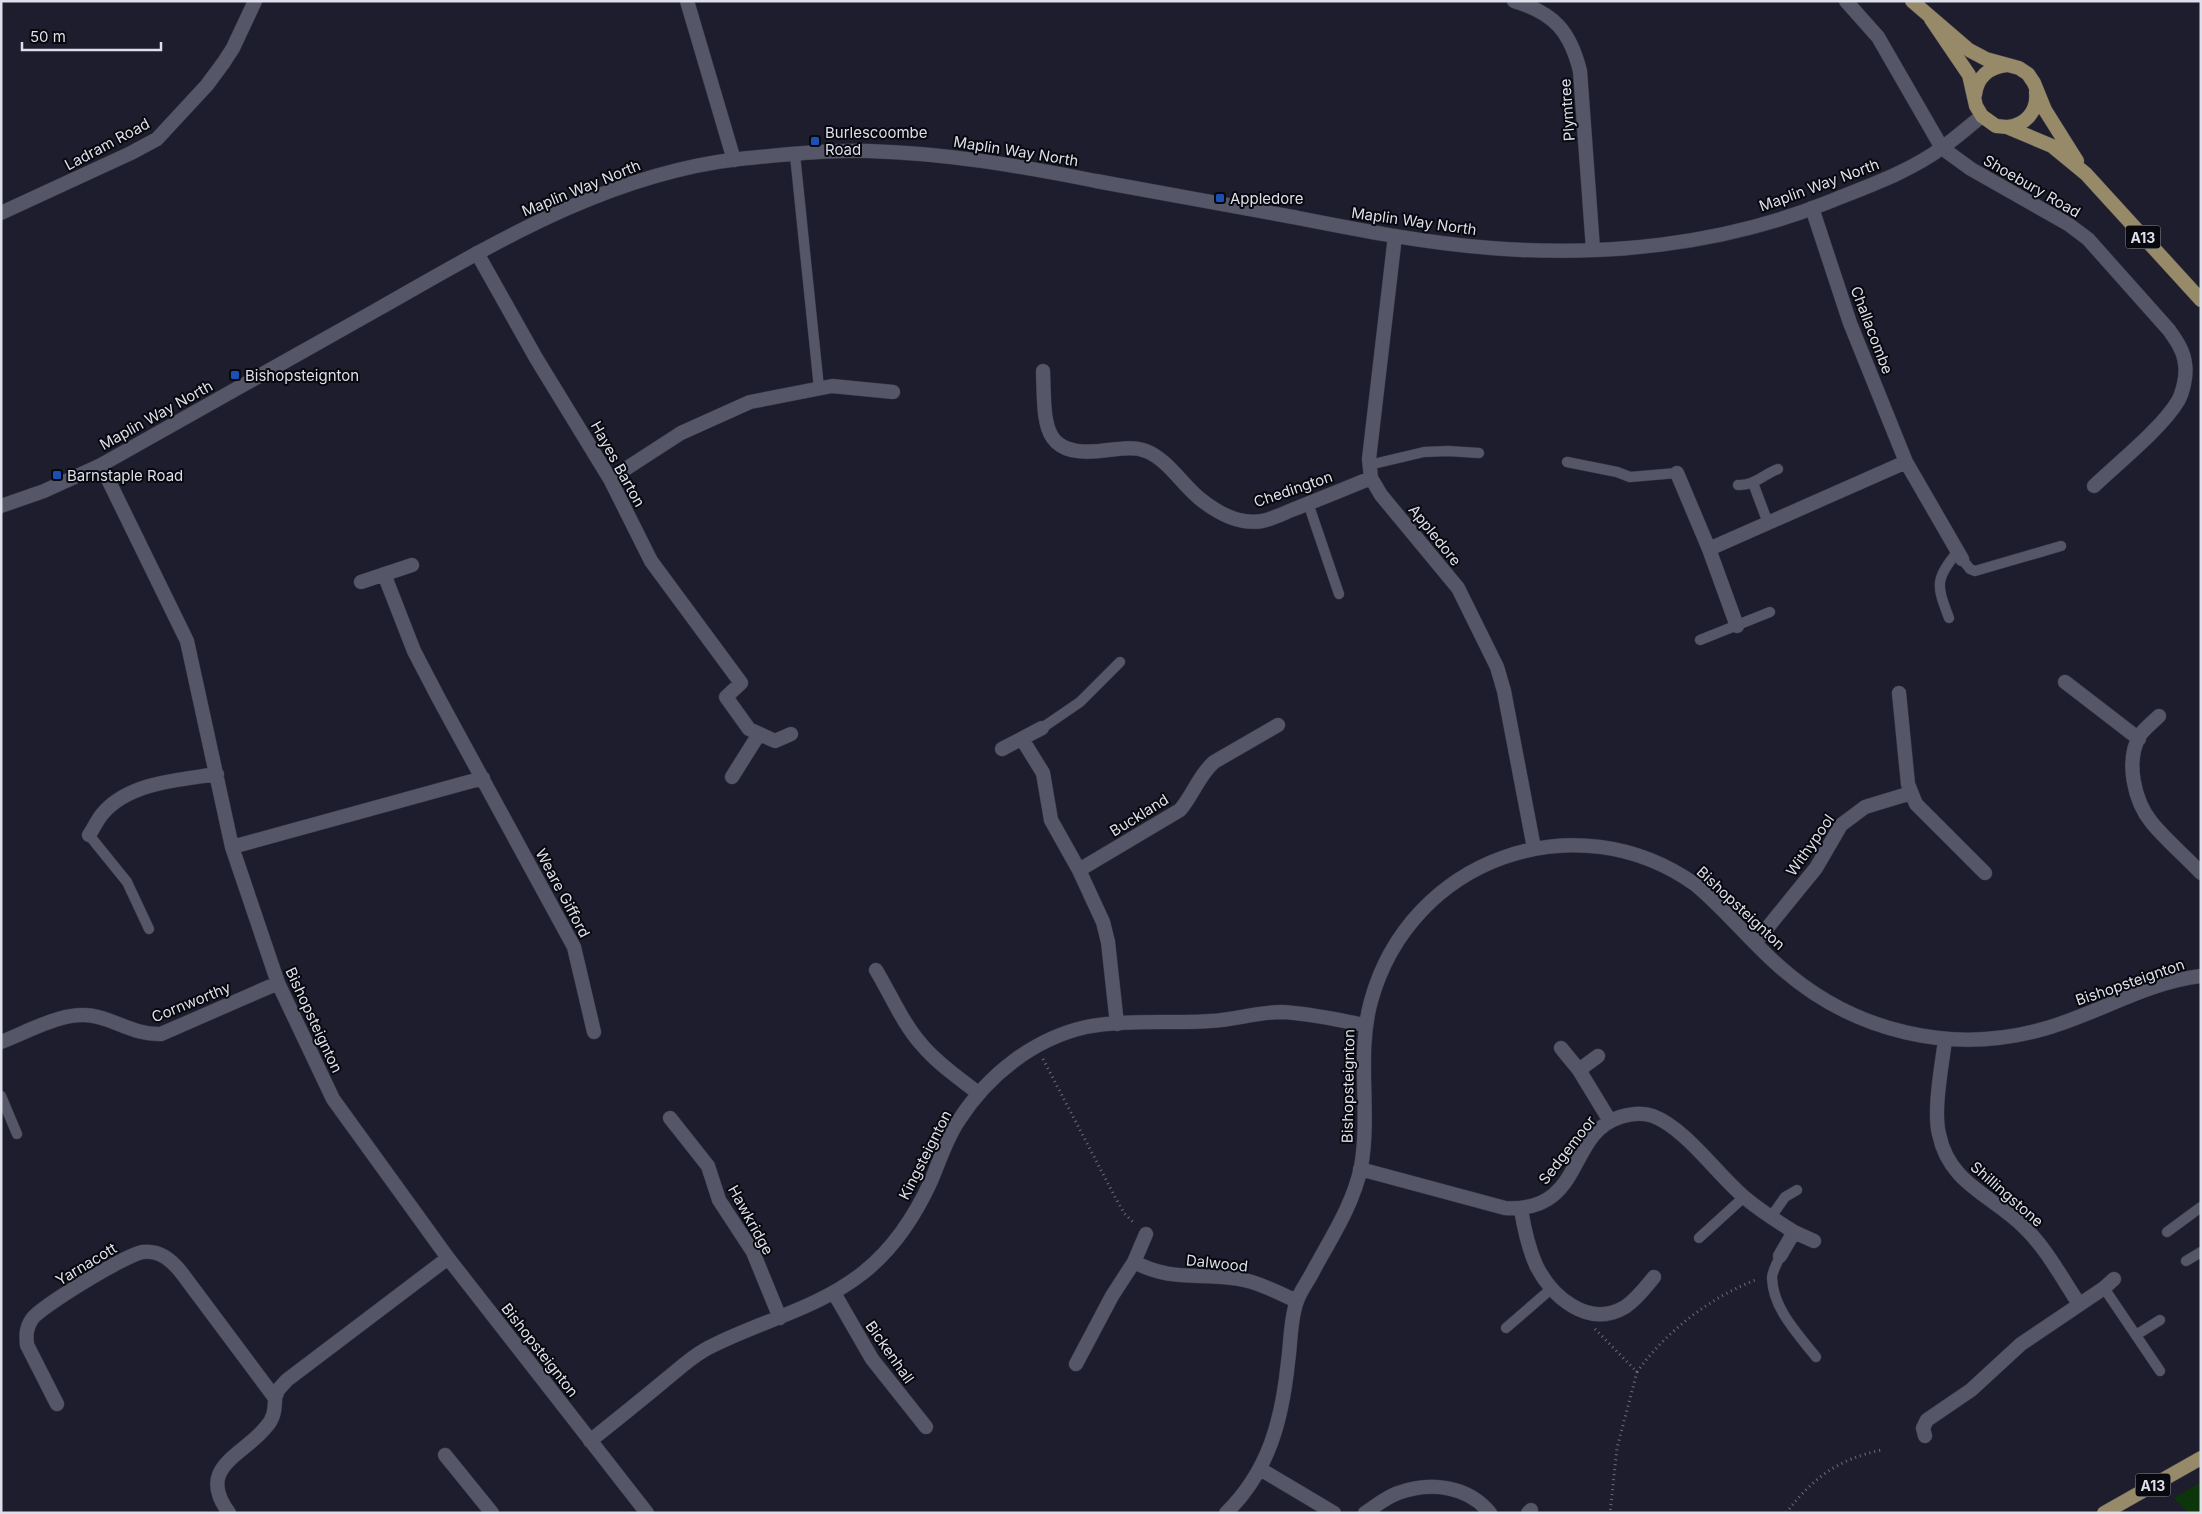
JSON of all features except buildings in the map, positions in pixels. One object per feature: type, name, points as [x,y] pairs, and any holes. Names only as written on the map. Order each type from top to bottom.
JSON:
[{"type":"main road","name":"A13","points":[[1912,1],[1969,50],[1986,58],[2019,68],[2028,74],[2045,110],[2086,174]]},
{"type":"main road","name":"A13","points":[[1931,19],[1969,75],[1976,106],[1982,116],[1996,126],[2007,127],[2052,146],[2086,174],[2201,300]]},
{"type":"main road","points":[[1975,96],[1981,77],[1989,70],[1998,66],[2009,65]]},
{"type":"main road","points":[[2007,127],[2022,123],[2030,116],[2037,99],[2036,89]]},
{"type":"main road","name":"A13","points":[[2104,1513],[2201,1458]]},
{"type":"street","name":"Ladram Road","points":[[1,213],[157,139],[207,85],[224,62],[233,48],[255,1]]},
{"type":"street","points":[[687,1],[734,160]]},
{"type":"street","name":"Plymtree","points":[[1514,1],[1534,7],[1551,17],[1564,30],[1576,51],[1580,71],[1593,249]]},
{"type":"street","name":"Shoebury Road","points":[[1846,1],[1878,37],[1942,148],[1971,169],[2068,224],[2088,238],[2169,330],[2180,346],[2185,364],[2184,380],[2178,400],[2163,420],[2094,486]]},
{"type":"street","name":"Maplin Way North","points":[[1,506],[44,491],[101,465],[524,227],[609,191],[648,178],[734,160],[867,151],[923,154],[1009,164],[1395,236],[1488,248],[1547,251],[1660,245],[1718,235],[1776,220],[1888,178],[1942,148],[1982,116]]},
{"type":"street","name":"Challacombe","points":[[1812,208],[1850,323],[1906,462],[1960,555]]},
{"type":"street","points":[[1370,471],[1372,427],[1395,236]]},
{"type":"street","name":"Hayes Barton","points":[[477,253],[536,358],[610,479],[651,562],[741,683],[726,697],[749,729],[758,734]]},
{"type":"street","name":"Chedington","points":[[1043,371],[1044,423],[1053,438],[1068,451],[1090,453],[1127,448],[1144,450],[1158,458],[1212,509],[1236,520],[1261,521],[1308,503],[1370,471]]},
{"type":"street","points":[[610,479],[680,434],[750,402],[832,386],[893,392]]},
{"type":"street","points":[[1709,549],[1906,462]]},
{"type":"street","name":"Bishopsteignton","points":[[101,465],[187,641],[232,847],[278,983],[333,1099],[448,1258],[646,1512]]},
{"type":"street","name":"Appledore","points":[[1370,471],[1381,495],[1458,588],[1497,667],[1504,691],[1534,848]]},
{"type":"street","points":[[1677,473],[1709,549],[1737,626]]},
{"type":"street","points":[[361,582],[412,564]]},
{"type":"street","name":"Weare Gifford","points":[[384,574],[414,651],[574,947],[594,1032]]},
{"type":"street","points":[[2065,682],[2139,739]]},
{"type":"street","points":[[1899,693],[1908,784],[1916,804],[1985,873]]},
{"type":"street","points":[[2159,716],[2141,735],[2132,762],[2137,790],[2151,822],[2201,873]]},
{"type":"street","name":"Buckland","points":[[1079,870],[1180,810],[1190,799],[1206,769],[1214,762],[1278,725]]},
{"type":"street","points":[[1002,749],[1042,728]]},
{"type":"street","points":[[732,777],[758,734],[775,741],[790,734]]},
{"type":"street","points":[[1022,739],[1043,773],[1051,820],[1079,870],[1103,922],[1108,942],[1116,1024]]},
{"type":"street","points":[[90,835],[103,812],[131,792],[151,785],[217,774]]},
{"type":"street","points":[[232,847],[483,778]]},
{"type":"street","name":"Withypool","points":[[1755,943],[1816,868],[1841,825],[1865,807],[1911,793]]},
{"type":"street","name":"Bishopsteignton","points":[[1226,1513],[1250,1486],[1260,1469],[1280,1415],[1297,1301],[1347,1206],[1360,1169],[1366,1114],[1366,1025],[1376,985],[1389,955],[1403,932],[1420,912],[1438,894],[1479,866],[1534,848],[1582,846],[1609,848],[1657,863],[1682,875],[1696,885],[1755,943],[1808,990],[1838,1008],[1878,1025],[1910,1034],[1945,1040],[2008,1037],[2047,1028],[2160,986],[2201,976]]},
{"type":"street","points":[[876,970],[910,1029],[922,1044],[934,1058],[978,1093]]},
{"type":"street","name":"Cornworthy","points":[[1,1042],[63,1018],[80,1016],[97,1016],[132,1031],[149,1035],[161,1034],[278,983]]},
{"type":"street","name":"Kingsteignton","points":[[590,1441],[687,1363],[712,1346],[834,1293],[864,1272],[906,1228],[930,1182],[945,1144],[958,1121],[978,1093],[1001,1070],[1037,1046],[1087,1027],[1116,1024],[1210,1021],[1279,1012],[1305,1014],[1366,1025]]},
{"type":"street","name":"Shillingstone","points":[[1945,1040],[1938,1107],[1938,1133],[1944,1151],[1953,1168],[1964,1181],[2024,1227],[2042,1248],[2079,1304]]},
{"type":"street","points":[[1561,1048],[1579,1070],[1610,1121]]},
{"type":"street","points":[[1579,1070],[1598,1056]]},
{"type":"street","name":"Sedgemoor","points":[[1360,1169],[1506,1208],[1521,1209],[1534,1207],[1557,1193],[1569,1179],[1600,1128],[1610,1121],[1634,1114],[1652,1115],[1665,1122],[1744,1197],[1794,1232],[1814,1241]]},
{"type":"street","name":"Hawkridge","points":[[670,1118],[708,1166],[719,1200],[753,1252],[780,1318]]},
{"type":"street","points":[[1521,1209],[1524,1228],[1535,1263],[1551,1289],[1578,1310],[1588,1314],[1600,1314],[1623,1308],[1632,1302],[1654,1277]]},
{"type":"street","points":[[1780,1256],[1794,1232]]},
{"type":"street","points":[[1076,1364],[1112,1296],[1134,1262],[1146,1234]]},
{"type":"street","name":"Yarnacott","points":[[57,1404],[27,1345],[26,1334],[33,1317],[122,1259],[143,1252],[164,1255],[174,1262],[275,1398]]},
{"type":"street","points":[[230,1513],[221,1498],[218,1476],[230,1457],[266,1427],[272,1419],[278,1390],[287,1380],[448,1258]]},
{"type":"street","name":"Dalwood","points":[[1134,1262],[1162,1274],[1232,1278],[1249,1281],[1297,1301]]},
{"type":"street","points":[[1925,1436],[1923,1428],[1927,1420],[1971,1390],[2021,1344],[2109,1284]]},
{"type":"street","name":"Bickenhall","points":[[834,1293],[872,1359],[926,1427]]},
{"type":"street","points":[[445,1455],[492,1513]]},
{"type":"street","points":[[1260,1469],[1334,1513]]},
{"type":"street","points":[[1365,1513],[1397,1493],[1430,1487],[1464,1492],[1476,1498],[1490,1513]]},
{"type":"lane","points":[[794,155],[819,388]]},
{"type":"lane","points":[[1370,471],[1424,452],[1448,450],[1479,453]]},
{"type":"lane","points":[[1567,462],[1617,472],[1630,477],[1677,473]]},
{"type":"lane","points":[[1738,485],[1753,483],[1778,468]]},
{"type":"lane","points":[[1753,483],[1768,523]]},
{"type":"lane","points":[[1308,503],[1340,594]]},
{"type":"lane","points":[[1949,618],[1939,585],[1942,571],[1960,555],[1970,569],[1975,571],[2061,546]]},
{"type":"lane","points":[[1700,640],[1770,612]]},
{"type":"lane","points":[[1042,728],[1080,702],[1120,662]]},
{"type":"lane","points":[[90,835],[127,882],[149,928]]},
{"type":"lane","points":[[1,1096],[17,1134]]},
{"type":"lane","points":[[1771,1217],[1785,1197],[1796,1190]]},
{"type":"lane","points":[[1699,1238],[1744,1197]]},
{"type":"lane","points":[[2167,1232],[2201,1206]]},
{"type":"lane","points":[[2186,1261],[2201,1252]]},
{"type":"lane","points":[[1780,1256],[1772,1277],[1778,1305],[1798,1335],[1816,1357]]},
{"type":"lane","points":[[2109,1284],[2136,1335],[2160,1371]]},
{"type":"lane","points":[[1506,1328],[1551,1289]]},
{"type":"lane","points":[[2136,1335],[2160,1320]]},
{"type":"path","points":[[1037,1046],[1124,1213],[1146,1234]]},
{"type":"path","points":[[1610,1513],[1617,1448],[1638,1372],[1660,1344],[1694,1315],[1720,1297],[1744,1284],[1772,1277]]},
{"type":"path","points":[[1594,1328],[1638,1372]]},
{"type":"path","points":[[1786,1513],[1805,1489],[1818,1478],[1858,1455],[1881,1450]]},
{"type":"green space","points":[[2201,1482],[2201,1513],[2188,1513],[2174,1498]]},
{"type":"place","name":"Burlescoombe Road","points":[[815,141]]},
{"type":"place","name":"Appledore","points":[[1220,198]]},
{"type":"place","name":"Bishopsteignton","points":[[235,375]]},
{"type":"place","name":"Barnstaple Road","points":[[57,475]]}]
